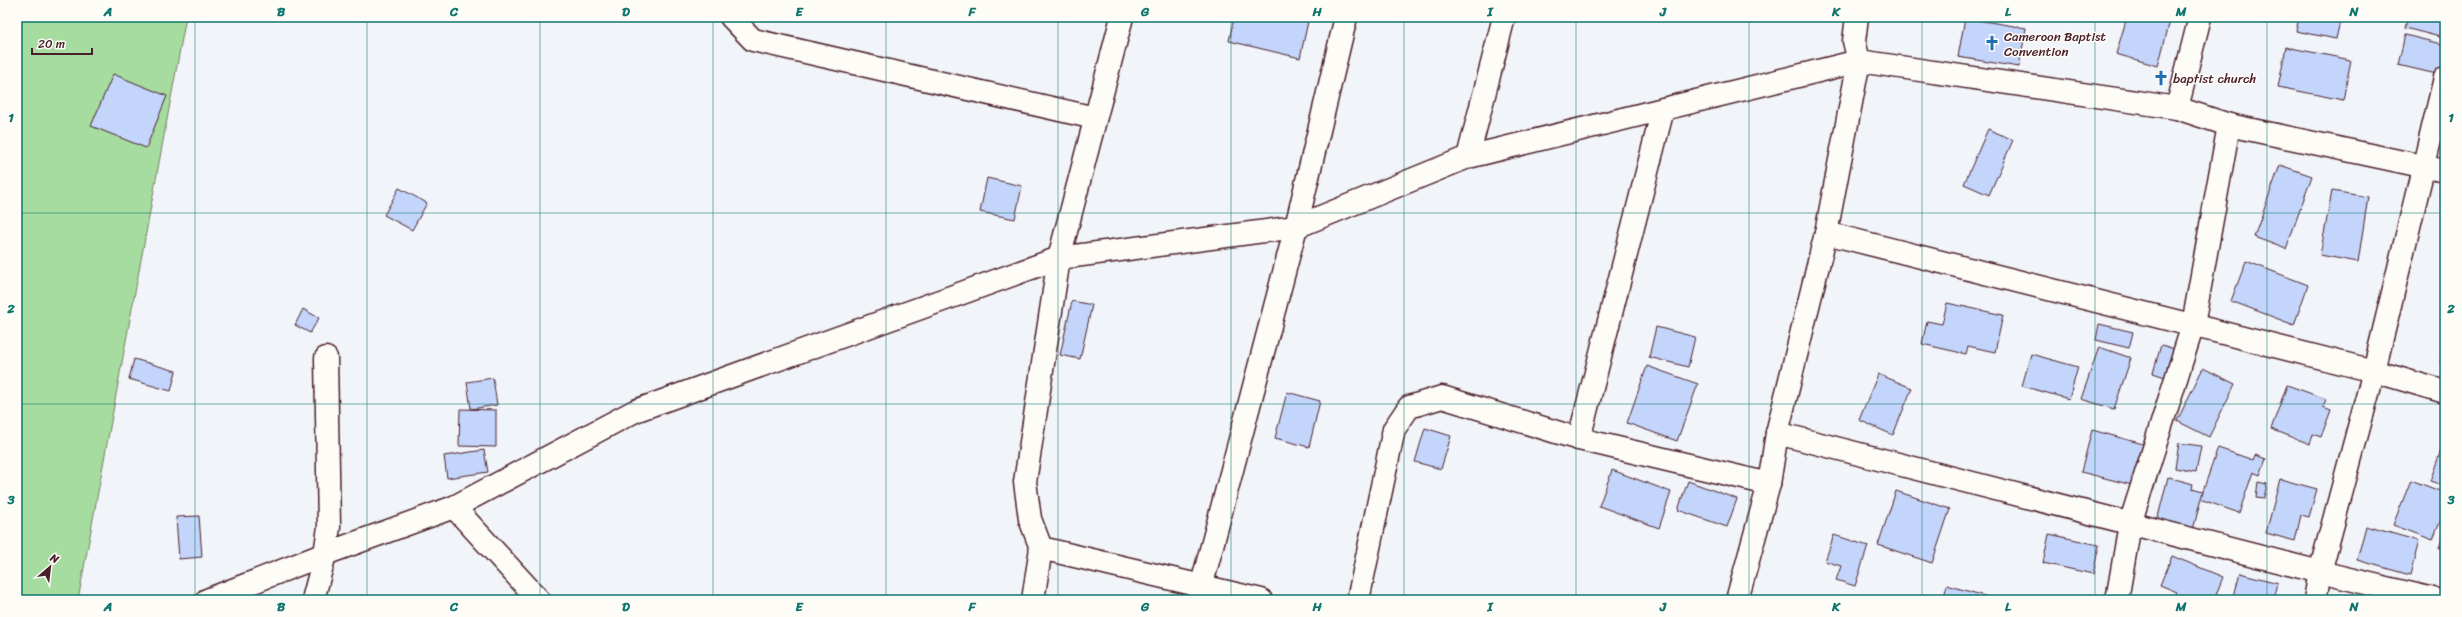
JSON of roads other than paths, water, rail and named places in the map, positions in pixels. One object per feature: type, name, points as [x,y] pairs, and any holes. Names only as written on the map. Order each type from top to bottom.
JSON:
[{"type":"street","points":[[731,17],[753,40],[1095,118]]},
{"type":"street","points":[[1033,600],[1041,548],[1030,519],[1025,482],[1058,258],[1122,17]]},
{"type":"street","points":[[1199,593],[1296,227],[1346,17]]},
{"type":"street","points":[[1468,157],[1504,17]]},
{"type":"street","points":[[1737,600],[1769,484],[1777,433],[1826,233],[1859,61],[1854,41],[1857,17]]},
{"type":"street","points":[[2177,108],[2200,17]]},
{"type":"street","points":[[207,600],[325,554],[454,507],[635,411],[827,341],[1034,269],[1058,258],[1296,227],[1468,157],[1859,61],[2177,108],[2229,125],[2445,171]]},
{"type":"street","points":[[2315,600],[2320,572],[2374,371],[2422,167],[2445,78]]},
{"type":"street","points":[[1579,439],[1663,109]]},
{"type":"street","points":[[2116,600],[2130,524],[2193,325],[2229,125]]},
{"type":"street","points":[[1826,233],[2374,371],[2445,392]]},
{"type":"street","points":[[313,600],[325,554],[329,527],[326,358]]},
{"type":"street","points":[[1358,600],[1394,429],[1409,407],[1442,397],[1579,439],[1769,484]]},
{"type":"street","points":[[1777,433],[2130,524],[2437,600]]},
{"type":"street","points":[[454,507],[539,600]]},
{"type":"street","points":[[1041,548],[1199,593],[1261,600]]},
{"type":"place","name":"Cameroon Baptist Convention","points":[[1992,43]]},
{"type":"place","name":"baptist church","points":[[2161,78]]}]
